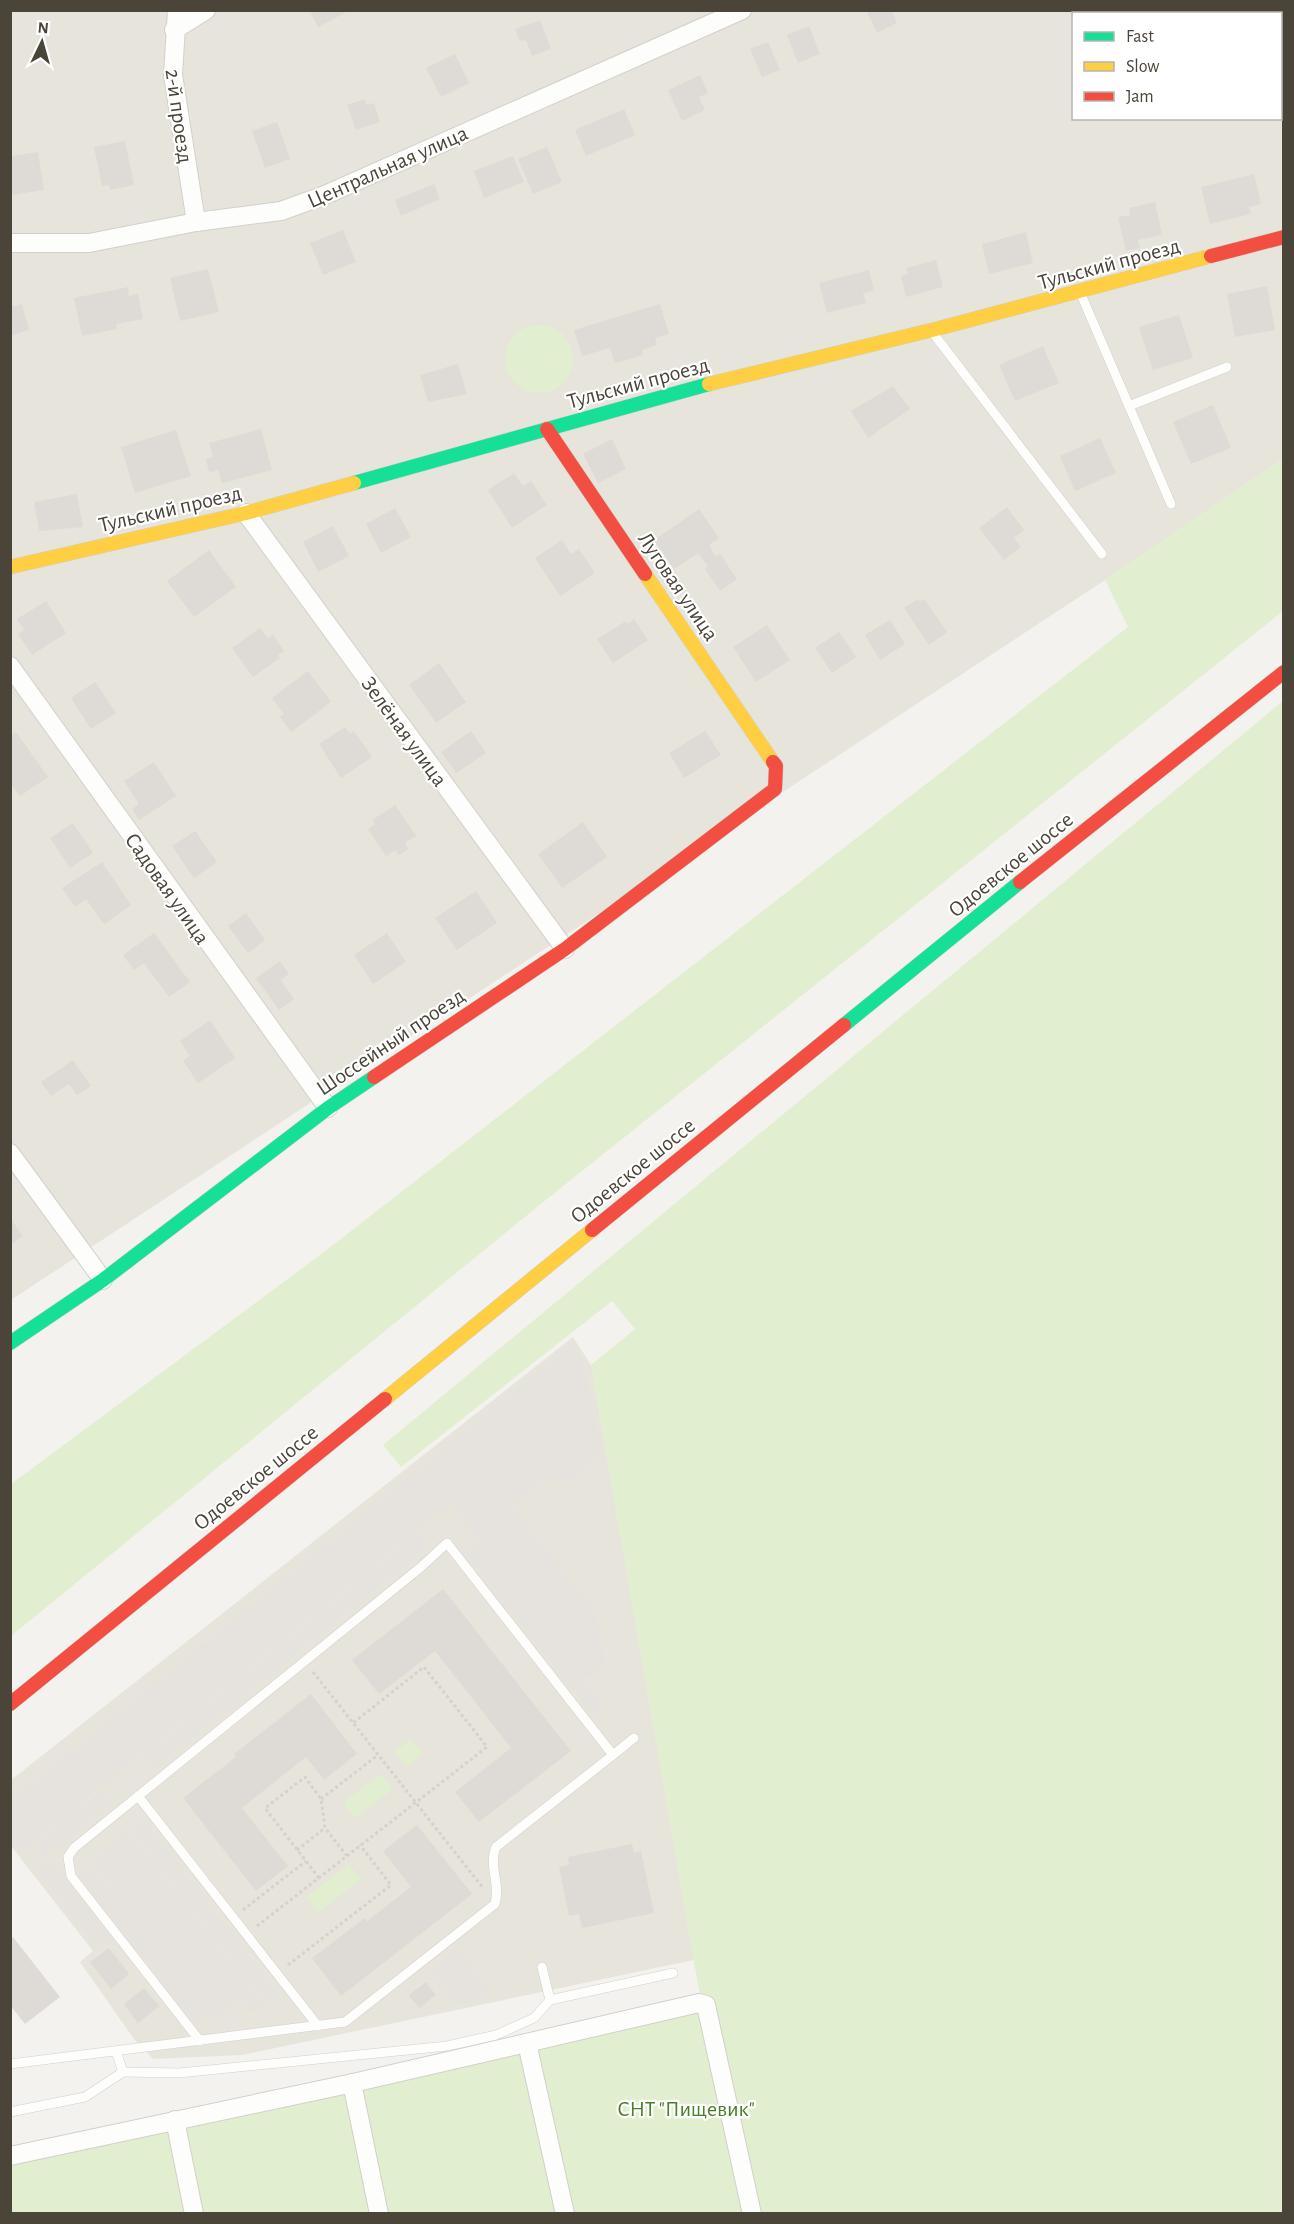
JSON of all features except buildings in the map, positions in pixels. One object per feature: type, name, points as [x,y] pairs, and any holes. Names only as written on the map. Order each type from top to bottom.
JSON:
[{"type":"street","name":"2-й проезд","points":[[177,10],[173,75],[196,222]]},
{"type":"street","points":[[174,30],[206,10]]},
{"type":"street","name":"Центральная улица","points":[[10,243],[89,243],[196,222],[281,211],[325,195],[742,10]]},
{"type":"street","name":"Тульский проезд","points":[[10,567],[246,513],[738,376],[932,331],[1280,239]]},
{"type":"street","name":"Луговая улица","points":[[547,429],[776,766]]},
{"type":"street","name":"Зелёная улица","points":[[246,513],[564,949]]},
{"type":"street","name":"Садовая улица","points":[[10,666],[328,1108]]},
{"type":"street","name":"Одоевское шоссе","points":[[10,1704],[998,900],[1284,672]]},
{"type":"street","name":"Шоссейный проезд","points":[[10,1343],[103,1280],[328,1108],[564,949],[775,789],[776,766]]},
{"type":"street","points":[[10,1153],[103,1280]]},
{"type":"street","points":[[10,2156],[352,2083],[692,2003],[706,2005],[752,2214]]},
{"type":"street","points":[[526,2043],[564,2214]]},
{"type":"street","points":[[352,2083],[380,2214]]},
{"type":"street","points":[[175,2120],[194,2214]]},
{"type":"lane","points":[[1080,292],[1171,504]]},
{"type":"lane","points":[[932,331],[1102,554]]},
{"type":"lane","points":[[1129,406],[1227,367]]},
{"type":"lane","points":[[200,2041],[71,1876],[67,1865],[68,1857],[74,1848],[447,1543],[613,1755]]},
{"type":"lane","points":[[10,2064],[345,2022],[495,1904],[498,1886],[493,1855],[496,1847],[634,1738]]},
{"type":"lane","points":[[138,1796],[318,2026]]},
{"type":"lane","points":[[542,1967],[550,2000]]},
{"type":"lane","points":[[10,2112],[85,2097],[123,2072],[179,2073],[447,2046],[496,2035],[534,2018],[550,2000],[673,1972]]},
{"type":"lane","points":[[116,2051],[123,2072]]},
{"type":"path","points":[[305,1661],[495,1904]]},
{"type":"path","points":[[247,1934],[487,1747],[424,1667],[353,1723]]},
{"type":"path","points":[[321,1799],[378,1755]]},
{"type":"path","points":[[319,1878],[265,1808],[304,1777],[321,1799],[325,1828],[347,1856]]},
{"type":"path","points":[[297,1850],[325,1828]]},
{"type":"path","points":[[278,1974],[392,1885],[360,1845]]},
{"type":"path","points":[[233,1918],[306,1861]]},
{"type":"shaded area","points":[[11,11],[1283,11],[1283,459],[1105,580],[11,1300]]},
{"type":"shaded area","points":[[573,1337],[591,1365],[694,1960],[242,2055],[153,2059],[134,2039],[80,1962],[93,1951],[11,1846],[11,1780]]},
{"type":"shaded area","points":[[572,1345],[583,1360],[602,1454],[560,1487],[550,1475],[511,1505],[596,1614],[606,1663],[587,1678],[451,1503],[20,1852],[11,1841],[11,1801]]},
{"type":"shaded area","points":[[419,1534],[429,1546],[153,1769],[144,1757]]},
{"type":"shaded area","points":[[478,1543],[606,1707],[594,1716],[466,1553]]},
{"type":"shaded area","points":[[102,1791],[111,1803],[45,1857],[35,1845]]},
{"type":"shaded area","points":[[143,1820],[278,1993],[266,2002],[131,1829]]},
{"type":"shaded area","points":[[128,1832],[263,2004],[251,2013],[240,1998],[214,2018],[91,1860]]},
{"type":"shaded area","points":[[49,1861],[110,1938],[98,1948],[37,1870]]},
{"type":"shaded area","points":[[93,1869],[207,2014],[195,2023],[81,1878]]},
{"type":"shaded area","points":[[457,1950],[489,1991],[475,2002],[459,2005],[431,1970]]},
{"type":"green space","points":[[1242,10],[1243,11],[1243,12],[1110,12]]},
{"type":"green space","points":[[546,325],[558,331],[567,340],[573,352],[571,372],[563,383],[546,393],[532,393],[515,383],[507,372],[505,352],[515,335],[526,327]]},
{"type":"green space","points":[[1283,459],[1283,611],[542,1203],[11,1636],[11,1484],[324,1252],[1128,627],[1105,580]]},
{"type":"green space","name":"СНТ \"Пищевик\"","points":[[1283,701],[1283,2213],[11,2213],[10,2151],[700,1996],[591,1365],[635,1329],[612,1301],[401,1467],[383,1445]]},
{"type":"green space","points":[[411,1739],[423,1754],[406,1767],[394,1752]]},
{"type":"green space","points":[[381,1774],[393,1789],[355,1818],[343,1802]]},
{"type":"green space","points":[[349,1864],[361,1879],[318,1913],[306,1897]]},
{"type":"traffic: fast","points":[[354,483],[709,384]]},
{"type":"traffic: fast","points":[[844,1025],[1020,882]]},
{"type":"traffic: fast","points":[[10,1343],[103,1280],[328,1108],[374,1077]]},
{"type":"traffic: slow","points":[[709,384],[936,329],[1211,256]]},
{"type":"traffic: slow","points":[[10,567],[246,513],[354,483]]},
{"type":"traffic: slow","points":[[645,574],[773,762]]},
{"type":"traffic: slow","points":[[385,1399],[592,1230]]},
{"type":"traffic: jam","points":[[1211,256],[1284,237]]},
{"type":"traffic: jam","points":[[547,429],[645,574]]},
{"type":"traffic: jam","points":[[1020,882],[1284,672]]},
{"type":"traffic: jam","points":[[374,1077],[565,949],[775,789],[776,766],[773,762]]},
{"type":"traffic: jam","points":[[592,1230],[844,1025]]},
{"type":"traffic: jam","points":[[10,1704],[385,1399]]}]
